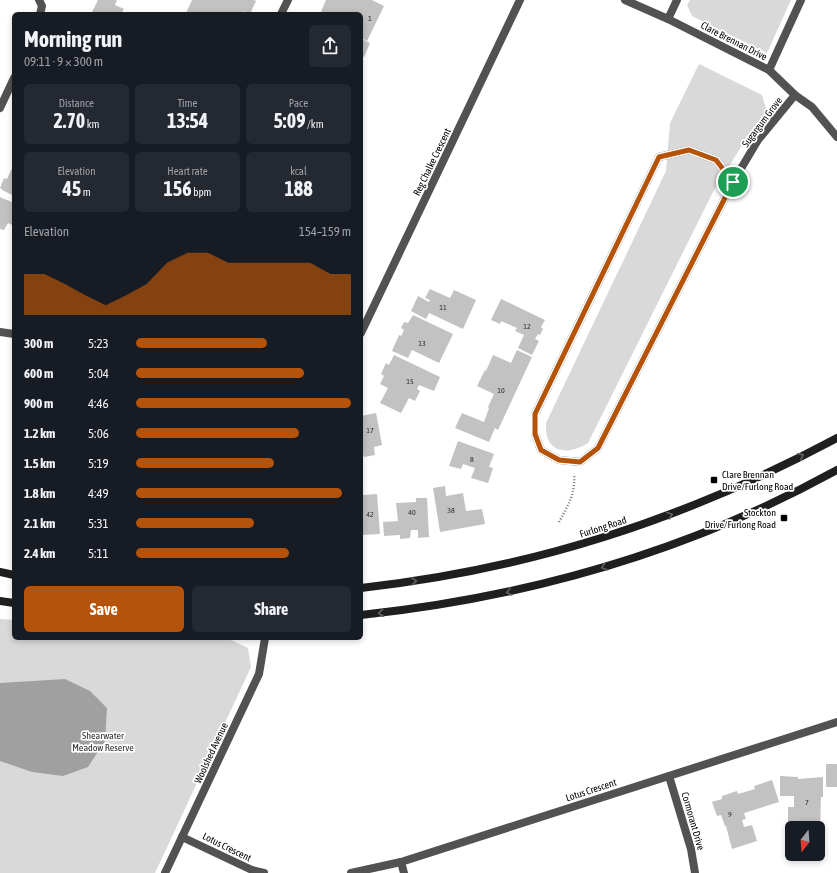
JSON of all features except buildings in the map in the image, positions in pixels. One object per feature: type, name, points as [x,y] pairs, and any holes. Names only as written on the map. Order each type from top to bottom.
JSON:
[{"type":"main road","name":"Furlong Road","points":[[363,588],[467,573],[586,544],[676,513],[737,487],[837,438]]},
{"type":"main road","points":[[363,615],[417,609],[501,594],[547,584],[642,556],[720,526],[804,488],[837,470]]},
{"type":"main road","points":[[0,572],[12,575]]},
{"type":"main road","points":[[0,601],[12,603]]},
{"type":"street","points":[[282,12],[288,0]]},
{"type":"street","name":"Reg Chalke Crescent","points":[[363,329],[520,0]]},
{"type":"street","name":"Clare Brennan Drive","points":[[625,0],[668,19],[769,70],[795,95],[812,107],[837,137]]},
{"type":"street","points":[[668,19],[678,0]]},
{"type":"street","points":[[769,70],[800,0]]},
{"type":"street","points":[[0,108],[12,82]]},
{"type":"street","name":"Sugargum Grove","points":[[573,462],[580,462],[598,448],[733,182],[758,140],[795,95]]},
{"type":"street","points":[[573,462],[559,460],[541,450],[535,434],[535,414],[659,157],[689,150],[716,160],[733,182]]},
{"type":"street","points":[[0,332],[12,334]]},
{"type":"street","name":"Woolshed Avenue","points":[[165,873],[259,674],[264,640]]},
{"type":"street","name":"Lotus Crescent","points":[[350,873],[401,862],[837,722]]},
{"type":"street","name":"Cormorant Drive","points":[[669,776],[691,849],[695,873]]},
{"type":"street","name":"Lotus Crescent","points":[[182,837],[252,870],[264,873]]},
{"type":"street","points":[[401,862],[404,873]]},
{"type":"path","points":[[559,522],[573,494],[575,482],[573,462]]},
{"type":"green space","points":[[690,0],[791,0],[767,53],[692,16],[687,5]]},
{"type":"green space","points":[[699,64],[762,95],[767,112],[741,147],[713,192],[588,443],[572,450],[558,449],[553,446],[549,440],[546,433],[546,423],[666,171],[670,123]]},
{"type":"green space","name":"Shearwater Meadow Reserve","points":[[0,619],[12,620],[12,640],[231,640],[248,648],[251,667],[155,873],[0,873]]},
{"type":"shaded area","points":[[65,679],[90,691],[107,708],[105,741],[88,767],[63,776],[32,772],[0,761],[0,683]]},
{"type":"place","name":"Clare Brennan Drive/Furlong Road","points":[[714,480]]},
{"type":"place","name":"Stockton Drive/Furlong Road","points":[[784,518]]},
{"type":"route","points":[[689,150],[716,160],[733,182],[598,448],[580,462],[559,460],[541,450],[535,434],[535,414],[659,157],[689,150]]}]
